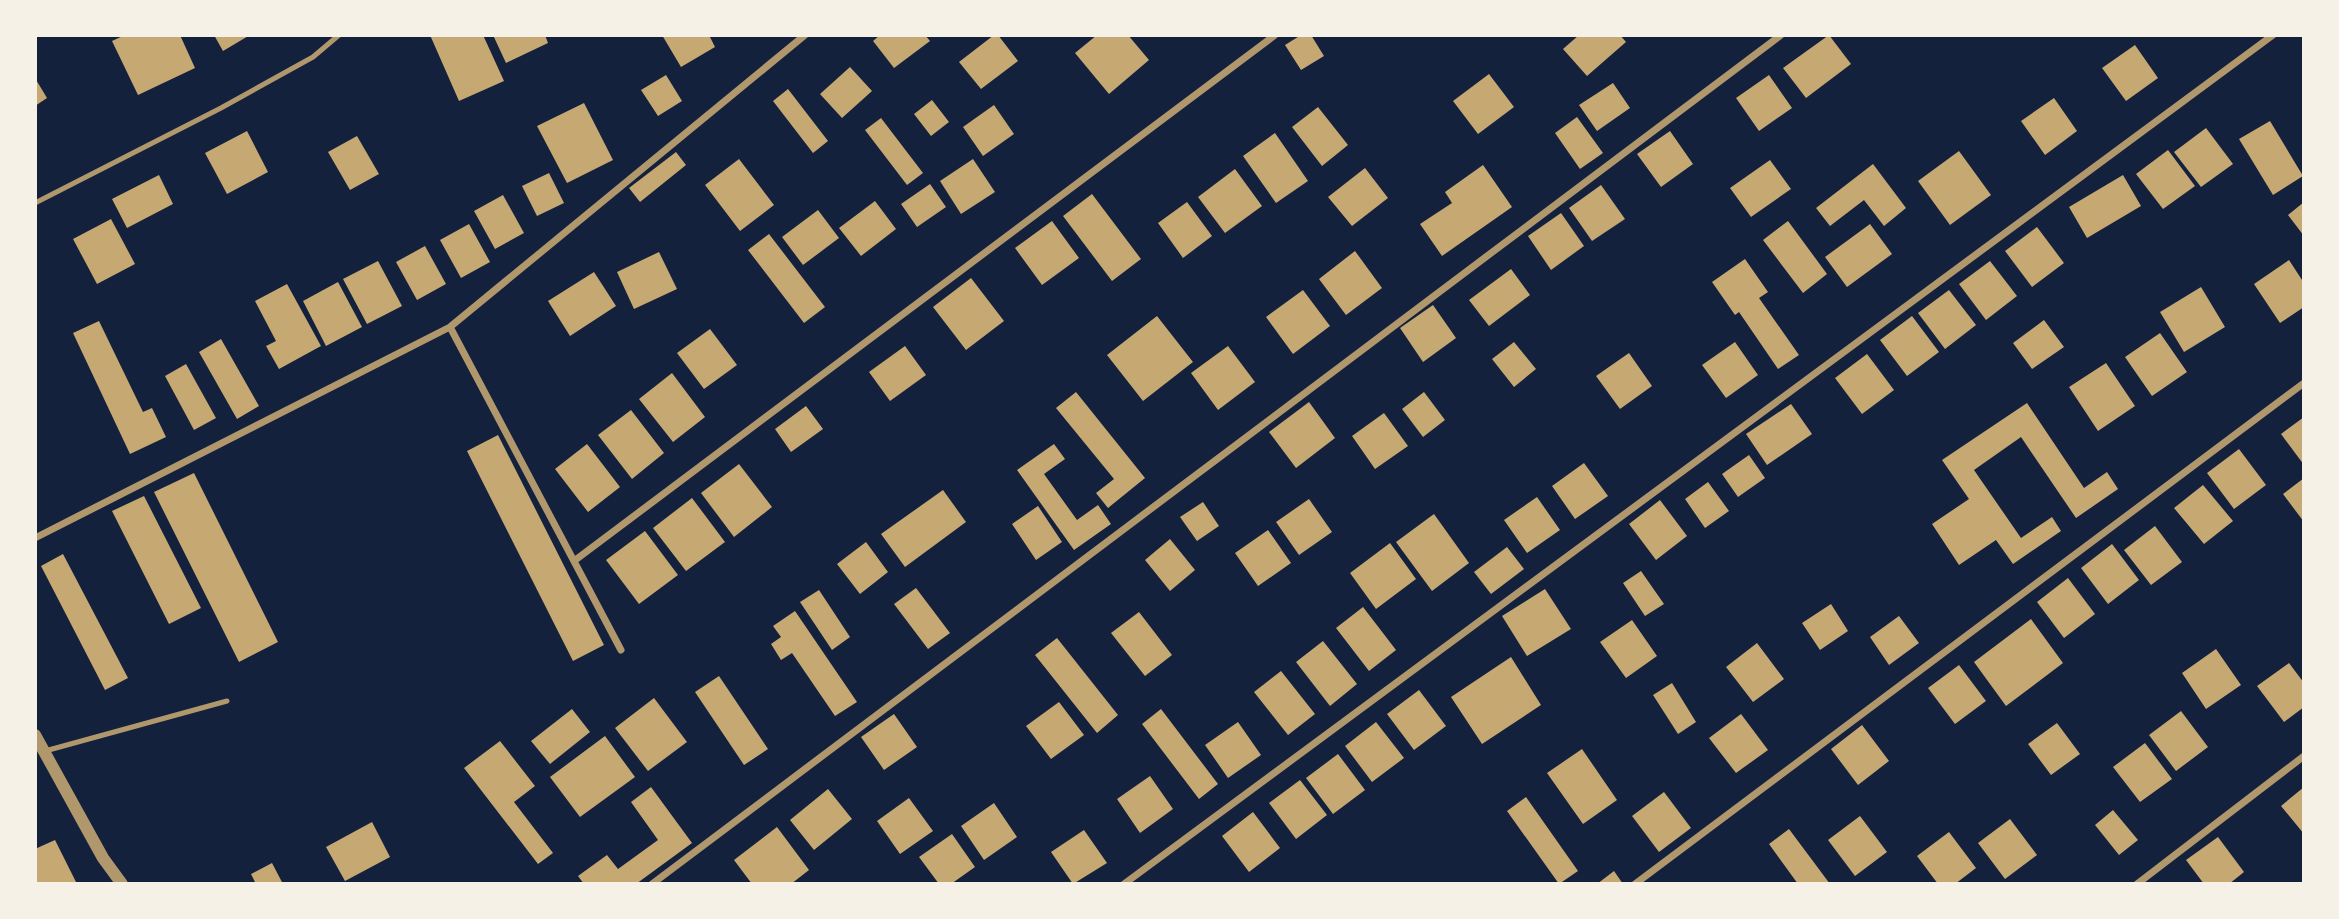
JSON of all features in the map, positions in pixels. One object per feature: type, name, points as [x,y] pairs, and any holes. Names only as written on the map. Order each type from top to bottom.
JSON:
[{"type":"street","points":[[35,538],[450,327],[805,35]]},
{"type":"street","points":[[574,561],[1275,35]]},
{"type":"street","points":[[652,884],[1781,35]]},
{"type":"street","points":[[1124,884],[2273,35]]},
{"type":"street","points":[[450,327],[621,650]]},
{"type":"street","points":[[1635,884],[2304,383]]},
{"type":"street","points":[[35,735],[103,858],[122,884]]},
{"type":"street","points":[[2137,884],[2304,757]]},
{"type":"lane","points":[[35,203],[232,102],[313,57],[339,35]]},
{"type":"lane","points":[[44,751],[227,701]]},
{"type":"building","points":[[125,35],[180,35],[195,68],[138,95],[112,41]]},
{"type":"building","points":[[214,35],[250,35],[223,51]]},
{"type":"building","points":[[430,35],[483,35],[504,81],[459,101]]},
{"type":"building","points":[[493,35],[545,35],[548,43],[506,63]]},
{"type":"building","points":[[662,35],[709,35],[715,47],[681,67]]},
{"type":"building","points":[[880,35],[925,35],[930,41],[894,68],[873,41]]},
{"type":"building","points":[[994,35],[998,35],[1018,61],[981,89],[959,62]]},
{"type":"building","points":[[1097,35],[1128,35],[1149,60],[1109,94],[1075,53]]},
{"type":"building","points":[[1301,35],[1311,35],[1324,56],[1301,70],[1285,45]]},
{"type":"building","points":[[1579,35],[1620,35],[1626,42],[1587,76],[1563,49]]},
{"type":"building","points":[[1829,35],[1851,64],[1806,98],[1783,68]]},
{"type":"building","points":[[2135,45],[2158,78],[2126,101],[2102,68]]},
{"type":"building","points":[[850,67],[872,91],[842,118],[820,94]]},
{"type":"building","points":[[1489,74],[1514,107],[1478,134],[1453,101]]},
{"type":"building","points":[[666,75],[682,101],[658,116],[641,90]]},
{"type":"building","points":[[1769,75],[1792,108],[1759,131],[1736,98]]},
{"type":"building","points":[[35,78],[47,98],[35,106]]},
{"type":"building","points":[[1613,83],[1630,108],[1597,131],[1579,105]]},
{"type":"building","points":[[788,89],[828,141],[813,153],[773,101]]},
{"type":"building","points":[[2054,98],[2077,131],[2045,155],[2021,121]]},
{"type":"building","points":[[932,100],[949,122],[931,136],[914,114]]},
{"type":"building","points":[[584,103],[613,160],[567,183],[537,126]]},
{"type":"building","points":[[994,105],[1014,134],[983,156],[963,127]]},
{"type":"building","points":[[1318,107],[1348,145],[1322,166],[1292,127]]},
{"type":"building","points":[[1577,117],[1603,153],[1580,169],[1555,133]]},
{"type":"building","points":[[881,118],[923,173],[907,185],[865,130]]},
{"type":"building","points":[[2270,121],[2303,176],[2273,195],[2239,139]]},
{"type":"building","points":[[2206,128],[2233,164],[2201,187],[2174,152]]},
{"type":"building","points":[[247,131],[268,172],[227,194],[205,153]]},
{"type":"building","points":[[1670,131],[1693,164],[1661,187],[1637,154]]},
{"type":"building","points":[[1275,133],[1308,181],[1276,203],[1243,156]]},
{"type":"building","points":[[357,136],[379,174],[350,190],[328,152]]},
{"type":"building","points":[[2168,150],[2195,186],[2163,209],[2136,174]]},
{"type":"building","points":[[1959,151],[1991,195],[1950,225],[1918,181]]},
{"type":"building","points":[[676,152],[686,165],[640,202],[629,188]]},
{"type":"building","points":[[739,159],[774,205],[740,231],[705,185]]},
{"type":"building","points":[[973,159],[995,192],[961,214],[940,181]]},
{"type":"building","points":[[1770,160],[1791,189],[1751,217],[1730,188]]},
{"type":"building","points":[[1873,164],[1906,208],[1884,226],[1864,200],[1830,226],[1816,208]]},
{"type":"building","points":[[1483,165],[1512,207],[1442,256],[1420,224],[1452,203],[1445,192]]},
{"type":"building","points":[[1365,168],[1388,198],[1352,226],[1328,197]]},
{"type":"building","points":[[1235,169],[1262,206],[1225,233],[1198,197]]},
{"type":"building","points":[[549,173],[564,203],[537,216],[522,186]]},
{"type":"building","points":[[159,175],[173,204],[127,228],[112,199]]},
{"type":"building","points":[[2123,175],[2141,206],[2087,238],[2069,207]]},
{"type":"building","points":[[930,184],[946,207],[917,227],[901,204]]},
{"type":"building","points":[[1601,185],[1625,219],[1592,241],[1569,208]]},
{"type":"building","points":[[1092,194],[1141,259],[1112,281],[1063,216]]},
{"type":"building","points":[[503,195],[524,233],[495,249],[474,211]]},
{"type":"building","points":[[875,201],[896,229],[861,256],[839,228]]},
{"type":"building","points":[[1187,202],[1212,236],[1183,258],[1158,223]]},
{"type":"building","points":[[2304,202],[2304,236],[2288,215]]},
{"type":"building","points":[[818,210],[839,238],[803,265],[782,237]]},
{"type":"building","points":[[1561,213],[1584,246],[1551,270],[1528,236]]},
{"type":"building","points":[[111,219],[135,264],[97,284],[73,239]]},
{"type":"building","points":[[1052,221],[1079,258],[1042,285],[1015,248]]},
{"type":"building","points":[[1788,221],[1827,274],[1803,293],[1763,240]]},
{"type":"building","points":[[469,224],[490,262],[461,278],[440,240]]},
{"type":"building","points":[[1870,224],[1892,254],[1847,287],[1825,257]]},
{"type":"building","points":[[2037,227],[2064,263],[2032,287],[2005,251]]},
{"type":"building","points":[[769,234],[825,307],[804,323],[748,250]]},
{"type":"building","points":[[425,246],[446,284],[417,300],[396,262]]},
{"type":"building","points":[[1355,251],[1382,288],[1346,315],[1319,279]]},
{"type":"building","points":[[659,252],[677,289],[634,309],[617,272]]},
{"type":"building","points":[[1745,259],[1768,292],[1759,298],[1799,355],[1778,369],[1739,312],[1735,315],[1712,282]]},
{"type":"building","points":[[2289,260],[2304,283],[2304,307],[2280,323],[2254,284]]},
{"type":"building","points":[[378,261],[402,306],[367,324],[343,279]]},
{"type":"building","points":[[1990,261],[2017,296],[1986,320],[1959,284]]},
{"type":"building","points":[[1511,269],[1530,295],[1489,326],[1469,300]]},
{"type":"building","points":[[594,272],[616,306],[570,336],[548,301]]},
{"type":"building","points":[[971,278],[1004,321],[966,350],[933,307]]},
{"type":"building","points":[[338,282],[362,327],[326,346],[303,301]]},
{"type":"building","points":[[287,284],[321,346],[279,369],[266,346],[276,341],[255,301]]},
{"type":"building","points":[[2201,287],[2225,327],[2184,352],[2160,312]]},
{"type":"building","points":[[1303,290],[1330,326],[1293,354],[1266,317]]},
{"type":"building","points":[[1949,290],[1976,325],[1945,349],[1918,313]]},
{"type":"building","points":[[1433,305],[1456,338],[1423,362],[1400,328]]},
{"type":"building","points":[[1157,316],[1193,362],[1143,401],[1107,355]]},
{"type":"building","points":[[1912,316],[1939,352],[1907,376],[1880,340]]},
{"type":"building","points":[[2044,320],[2064,347],[2032,369],[2013,343]]},
{"type":"building","points":[[99,321],[143,412],[152,408],[166,437],[130,454],[73,333]]},
{"type":"building","points":[[710,329],[737,365],[704,389],[677,353]]},
{"type":"building","points":[[2160,333],[2187,372],[2152,396],[2125,357]]},
{"type":"building","points":[[221,339],[259,406],[237,419],[199,352]]},
{"type":"building","points":[[1514,342],[1536,369],[1514,387],[1492,359]]},
{"type":"building","points":[[1735,342],[1758,375],[1726,398],[1702,365]]},
{"type":"building","points":[[905,346],[926,375],[890,401],[869,372]]},
{"type":"building","points":[[1228,346],[1255,382],[1218,410],[1191,373]]},
{"type":"building","points":[[1629,353],[1652,386],[1620,409],[1596,376]]},
{"type":"building","points":[[1867,354],[1894,390],[1862,414],[1835,378]]},
{"type":"building","points":[[2106,363],[2135,406],[2098,431],[2069,387]]},
{"type":"building","points":[[186,364],[216,418],[194,430],[165,376]]},
{"type":"building","points":[[672,373],[705,417],[673,442],[639,399]]},
{"type":"building","points":[[1076,392],[1145,478],[1108,508],[1096,493],[1114,479],[1056,408]]},
{"type":"building","points":[[1424,392],[1445,420],[1423,437],[1402,409]]},
{"type":"building","points":[[1309,402],[1335,438],[1296,468],[1269,432]]},
{"type":"building","points":[[2027,403],[2084,488],[2107,472],[2118,489],[2076,518],[2021,437],[1974,470],[2021,538],[2052,517],[2061,531],[2013,564],[1996,540],[1959,565],[1932,524],[1969,499],[1942,460]]},
{"type":"building","points":[[1791,404],[1812,434],[1767,465],[1746,434]]},
{"type":"building","points":[[806,406],[823,429],[791,452],[775,429]]},
{"type":"building","points":[[631,410],[664,453],[632,479],[598,435]]},
{"type":"building","points":[[1384,413],[1408,446],[1375,469],[1352,436]]},
{"type":"building","points":[[2304,417],[2304,465],[2281,434]]},
{"type":"building","points":[[498,435],[604,645],[573,661],[467,451]]},
{"type":"building","points":[[587,444],[620,487],[588,512],[555,469]]},
{"type":"building","points":[[1054,444],[1065,459],[1044,474],[1077,520],[1098,505],[1111,524],[1074,550],[1017,470]]},
{"type":"building","points":[[2239,449],[2266,485],[2234,509],[2207,473]]},
{"type":"building","points":[[1749,455],[1765,478],[1738,497],[1722,474]]},
{"type":"building","points":[[1584,463],[1608,496],[1575,519],[1552,486]]},
{"type":"building","points":[[739,464],[772,507],[734,537],[701,493]]},
{"type":"building","points":[[194,473],[278,642],[239,662],[154,492]]},
{"type":"building","points":[[2304,478],[2304,522],[2283,494]]},
{"type":"building","points":[[1708,482],[1729,511],[1705,528],[1685,499]]},
{"type":"building","points":[[2203,485],[2233,521],[2204,544],[2174,508]]},
{"type":"building","points":[[943,490],[966,522],[905,567],[881,534]]},
{"type":"building","points":[[144,496],[201,608],[169,624],[112,511]]},
{"type":"building","points":[[1537,497],[1560,530],[1527,553],[1504,520]]},
{"type":"building","points":[[692,498],[725,542],[686,571],[653,528]]},
{"type":"building","points":[[1309,499],[1332,532],[1299,555],[1276,522]]},
{"type":"building","points":[[1660,500],[1687,536],[1656,560],[1629,524]]},
{"type":"building","points":[[1203,502],[1219,526],[1197,541],[1180,517]]},
{"type":"building","points":[[1038,506],[1062,542],[1036,560],[1012,524]]},
{"type":"building","points":[[1434,514],[1469,563],[1432,591],[1396,542]]},
{"type":"building","points":[[2155,526],[2182,562],[2151,585],[2124,550]]},
{"type":"building","points":[[1268,530],[1291,563],[1258,586],[1235,553]]},
{"type":"building","points":[[645,531],[678,575],[639,604],[606,560]]},
{"type":"building","points":[[1170,539],[1195,570],[1170,591],[1145,560]]},
{"type":"building","points":[[866,542],[888,572],[860,594],[837,564]]},
{"type":"building","points":[[1390,543],[1416,579],[1376,609],[1350,573]]},
{"type":"building","points":[[2112,544],[2139,580],[2108,604],[2081,568]]},
{"type":"building","points":[[1507,547],[1524,569],[1491,594],[1474,572]]},
{"type":"building","points":[[63,554],[128,678],[105,690],[41,566]]},
{"type":"building","points":[[1641,571],[1664,604],[1645,616],[1623,583]]},
{"type":"building","points":[[2068,578],[2095,614],[2064,638],[2037,602]]},
{"type":"building","points":[[916,588],[950,633],[928,649],[894,604]]},
{"type":"building","points":[[1545,589],[1571,629],[1527,656],[1502,616]]},
{"type":"building","points":[[819,590],[850,637],[832,650],[800,602]]},
{"type":"building","points":[[1831,604],[1848,631],[1820,650],[1802,623]]},
{"type":"building","points":[[1363,607],[1396,650],[1369,671],[1336,628]]},
{"type":"building","points":[[795,611],[857,702],[835,716],[792,653],[781,660],[771,644],[781,637],[773,626]]},
{"type":"building","points":[[1139,612],[1172,655],[1145,676],[1111,633]]},
{"type":"building","points":[[1899,616],[1919,643],[1889,665],[1870,637]]},
{"type":"building","points":[[2031,619],[2063,663],[2006,706],[1974,662]]},
{"type":"building","points":[[1632,620],[1657,656],[1626,678],[1600,642]]},
{"type":"building","points":[[1057,638],[1118,715],[1097,733],[1035,655]]},
{"type":"building","points":[[1323,641],[1357,684],[1330,706],[1296,662]]},
{"type":"building","points":[[1757,643],[1784,679],[1753,702],[1726,667]]},
{"type":"building","points":[[2216,649],[2241,685],[2206,709],[2182,673]]},
{"type":"building","points":[[1511,657],[1541,705],[1482,744],[1451,697]]},
{"type":"building","points":[[2289,663],[2304,683],[2304,707],[2284,722],[2257,686]]},
{"type":"building","points":[[1959,665],[1986,701],[1955,724],[1928,688]]},
{"type":"building","points":[[1281,671],[1315,714],[1288,735],[1254,692]]},
{"type":"building","points":[[719,676],[768,749],[744,765],[695,692]]},
{"type":"building","points":[[1672,683],[1696,722],[1678,734],[1653,695]]},
{"type":"building","points":[[1419,690],[1446,726],[1414,750],[1387,714]]},
{"type":"building","points":[[654,698],[687,742],[648,771],[615,728]]},
{"type":"building","points":[[1059,702],[1084,735],[1051,759],[1026,726]]},
{"type":"building","points":[[572,709],[590,732],[550,764],[531,741]]},
{"type":"building","points":[[1161,709],[1218,784],[1199,799],[1142,724]]},
{"type":"building","points":[[2181,711],[2208,747],[2176,771],[2149,735]]},
{"type":"building","points":[[894,714],[917,747],[884,770],[861,737]]},
{"type":"building","points":[[1741,714],[1768,750],[1736,773],[1709,738]]},
{"type":"building","points":[[1238,722],[1261,755],[1228,778],[1205,745]]},
{"type":"building","points":[[1376,722],[1404,758],[1372,782],[1345,746]]},
{"type":"building","points":[[2057,723],[2080,754],[2051,775],[2028,744]]},
{"type":"building","points":[[1862,725],[1889,761],[1858,785],[1831,749]]},
{"type":"building","points":[[605,736],[635,777],[580,817],[550,777]]},
{"type":"building","points":[[500,741],[535,786],[514,802],[553,853],[538,864],[464,768]]},
{"type":"building","points":[[2145,743],[2172,779],[2140,802],[2113,767]]},
{"type":"building","points":[[1582,749],[1617,800],[1583,824],[1547,773]]},
{"type":"building","points":[[1338,754],[1365,790],[1333,814],[1306,778]]},
{"type":"building","points":[[1150,776],[1173,809],[1140,833],[1117,799]]},
{"type":"building","points":[[1300,780],[1327,815],[1296,839],[1269,803]]},
{"type":"building","points":[[651,787],[692,843],[636,884],[584,884],[578,876],[607,855],[618,869],[658,840],[631,802]]},
{"type":"building","points":[[2304,787],[2304,834],[2281,806]]},
{"type":"building","points":[[828,789],[852,819],[814,850],[790,820]]},
{"type":"building","points":[[1664,792],[1691,828],[1659,852],[1632,816]]},
{"type":"building","points":[[1526,797],[1578,871],[1559,884],[1507,811]]},
{"type":"building","points":[[909,798],[933,831],[900,854],[877,821]]},
{"type":"building","points":[[994,803],[1017,837],[984,860],[961,826]]},
{"type":"building","points":[[2113,810],[2138,840],[2119,855],[2095,825]]},
{"type":"building","points":[[1253,812],[1280,848],[1249,872],[1222,836]]},
{"type":"building","points":[[1860,816],[1887,852],[1855,876],[1828,840]]},
{"type":"building","points":[[2010,819],[2037,855],[2005,879],[1978,843]]},
{"type":"building","points":[[372,822],[390,857],[345,881],[326,847]]},
{"type":"building","points":[[777,827],[809,870],[791,884],[752,884],[734,860]]},
{"type":"building","points":[[1789,829],[1830,884],[1798,884],[1769,844]]},
{"type":"building","points":[[1084,830],[1107,863],[1073,884],[1051,852]]},
{"type":"building","points":[[1949,832],[1976,868],[1955,884],[1938,884],[1917,856]]},
{"type":"building","points":[[952,834],[975,867],[951,884],[939,884],[919,857]]},
{"type":"building","points":[[2218,837],[2244,872],[2229,884],[2204,884],[2186,860]]},
{"type":"building","points":[[55,840],[77,884],[35,884],[35,849]]},
{"type":"building","points":[[272,863],[283,884],[256,884],[251,874]]},
{"type":"building","points":[[1614,871],[1623,884],[1597,884]]}]
